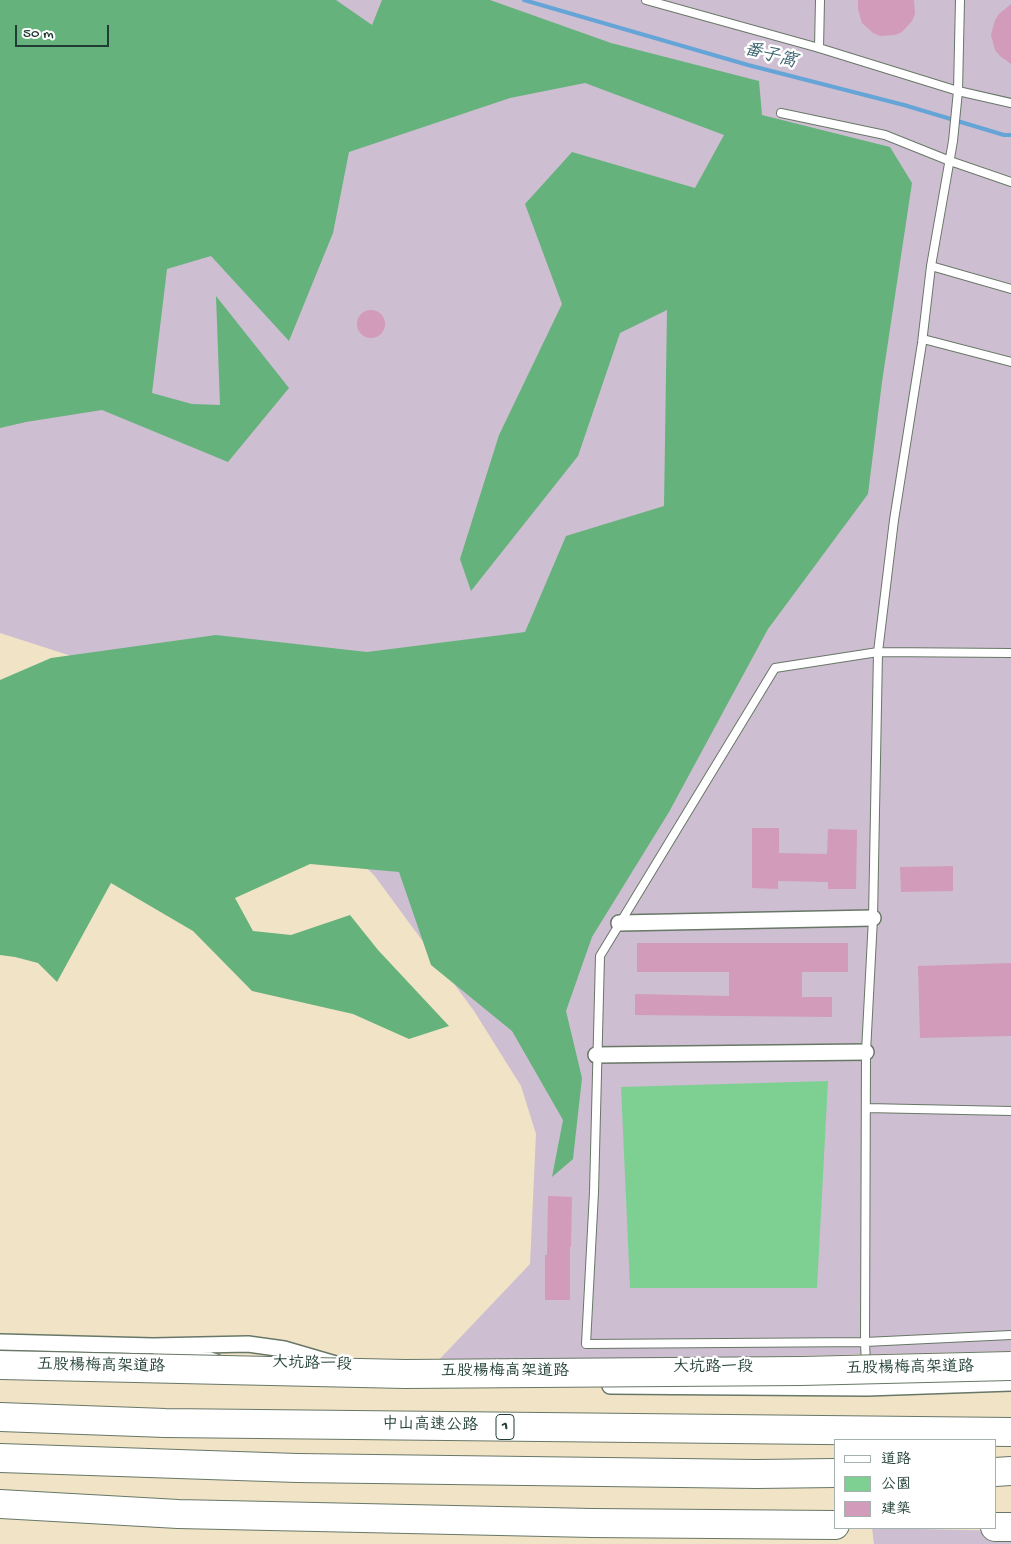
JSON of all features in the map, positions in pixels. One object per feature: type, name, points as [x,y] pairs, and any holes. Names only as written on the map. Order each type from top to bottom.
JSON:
[{"type":"highway","name":"五股楊梅高架道路","points":[[0,1365],[405,1374],[802,1371],[1011,1366]]},
{"type":"highway","name":"中山高速公路","points":[[0,1417],[165,1423],[1011,1432]]},
{"type":"highway","points":[[0,1458],[297,1468],[757,1474],[834,1473]]},
{"type":"highway","points":[[996,1472],[1011,1471]]},
{"type":"highway","points":[[0,1504],[178,1514],[834,1525]]},
{"type":"highway","points":[[996,1527],[1011,1527]]},
{"type":"street","points":[[619,923],[873,918]]},
{"type":"street","points":[[596,1055],[866,1052]]},
{"type":"street","name":"大坑路一段","points":[[0,1342],[153,1346],[248,1344],[284,1349],[386,1379],[415,1384]]},
{"type":"street","name":"大坑路一段","points":[[153,1346],[194,1355],[270,1382],[867,1388],[1011,1382]]},
{"type":"lane","points":[[646,0],[819,48],[958,91],[1011,104]]},
{"type":"lane","points":[[819,48],[820,0]]},
{"type":"lane","points":[[867,1388],[865,1342],[866,1052],[873,918],[878,652],[894,520],[923,339],[931,266],[953,141],[958,91],[960,0]]},
{"type":"lane","points":[[781,113],[886,135],[950,161],[1011,182]]},
{"type":"lane","points":[[931,266],[1011,289]]},
{"type":"lane","points":[[923,339],[1011,362]]},
{"type":"lane","points":[[1011,653],[878,652],[775,668],[600,956],[594,1182],[586,1344],[865,1342],[1011,1335]]},
{"type":"lane","points":[[866,1108],[1011,1111]]},
{"type":"shaded area","points":[[0,0],[1011,0],[1011,1351],[435,1364],[530,1264],[536,1134],[521,1086],[474,1011],[374,875],[177,690],[0,633]]},
{"type":"shaded area","points":[[872,1529],[1011,1531],[1011,1544],[874,1544]]},
{"type":"green space","points":[[0,0],[336,0],[372,25],[382,0],[490,0],[611,43],[759,81],[762,115],[890,147],[912,183],[882,382],[868,494],[768,629],[669,812],[592,937],[566,1011],[582,1078],[573,1159],[552,1177],[563,1120],[512,1031],[431,965],[399,872],[310,864],[235,898],[253,931],[291,935],[350,915],[378,950],[449,1026],[409,1039],[353,1014],[252,991],[193,931],[111,883],[57,982],[38,963],[0,955],[0,680],[51,658],[216,635],[367,652],[525,632],[566,536],[664,506],[667,310],[620,333],[578,456],[471,591],[460,559],[499,435],[562,304],[525,204],[572,152],[695,188],[724,135],[585,83],[510,98],[349,152],[333,233],[289,341],[211,256],[167,269],[152,393],[192,404],[220,405],[216,296],[289,388],[228,462],[102,410],[0,428]]},
{"type":"green space","points":[[828,1081],[817,1288],[630,1288],[621,1087]]},
{"type":"building","points":[[858,0],[914,0],[915,14],[912,21],[902,32],[895,35],[880,36],[873,33],[862,23],[858,9]]},
{"type":"building","points":[[1011,4],[1011,64],[995,50],[991,35],[995,20]]},
{"type":"building","points":[[371,310],[381,314],[385,324],[381,334],[371,338],[361,334],[357,324],[361,314]]},
{"type":"building","points":[[752,828],[779,828],[779,853],[827,854],[828,829],[857,830],[856,889],[828,889],[828,882],[778,881],[778,889],[752,888]]},
{"type":"building","points":[[953,866],[953,891],[901,892],[900,867]]},
{"type":"building","points":[[637,943],[848,943],[848,972],[802,972],[802,997],[832,997],[832,1017],[635,1015],[635,994],[729,996],[729,972],[637,972]]},
{"type":"building","points":[[1011,963],[1011,1036],[920,1038],[918,966]]},
{"type":"building","points":[[548,1196],[572,1197],[570,1300],[545,1300]]},
{"type":"waterway","name":"番子窩","points":[[524,0],[748,65],[904,105],[1004,135],[1011,135]]}]
